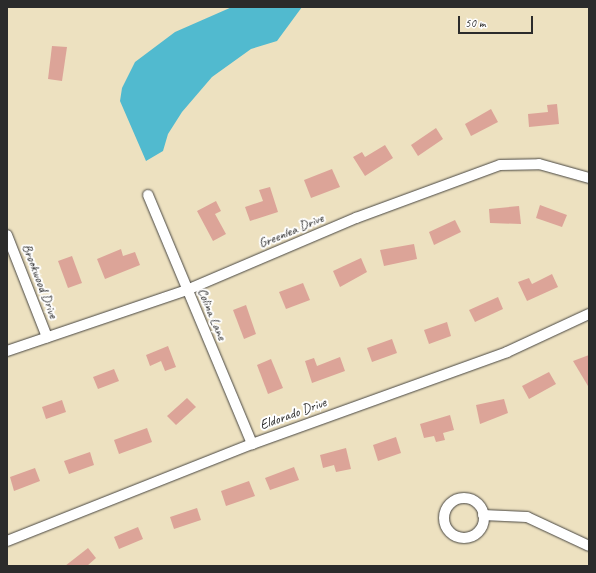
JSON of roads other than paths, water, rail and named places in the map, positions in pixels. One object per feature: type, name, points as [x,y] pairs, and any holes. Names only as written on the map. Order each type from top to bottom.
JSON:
[{"type":"street","name":"Greenlea Drive","points":[[7,351],[187,290],[356,218],[500,165],[538,164],[589,178]]},
{"type":"street","name":"Colina Lane","points":[[148,195],[252,444]]},
{"type":"street","name":"Brookwood Drive","points":[[7,235],[47,337]]},
{"type":"street","name":"Eldorado Drive","points":[[7,541],[252,444],[507,352],[589,314]]},
{"type":"street","points":[[483,515],[527,517],[589,545]]},
{"type":"water","points":[[232,7],[302,7],[277,41],[251,49],[212,77],[182,112],[168,134],[163,151],[146,161],[120,101],[122,88],[135,62],[175,32]]}]
